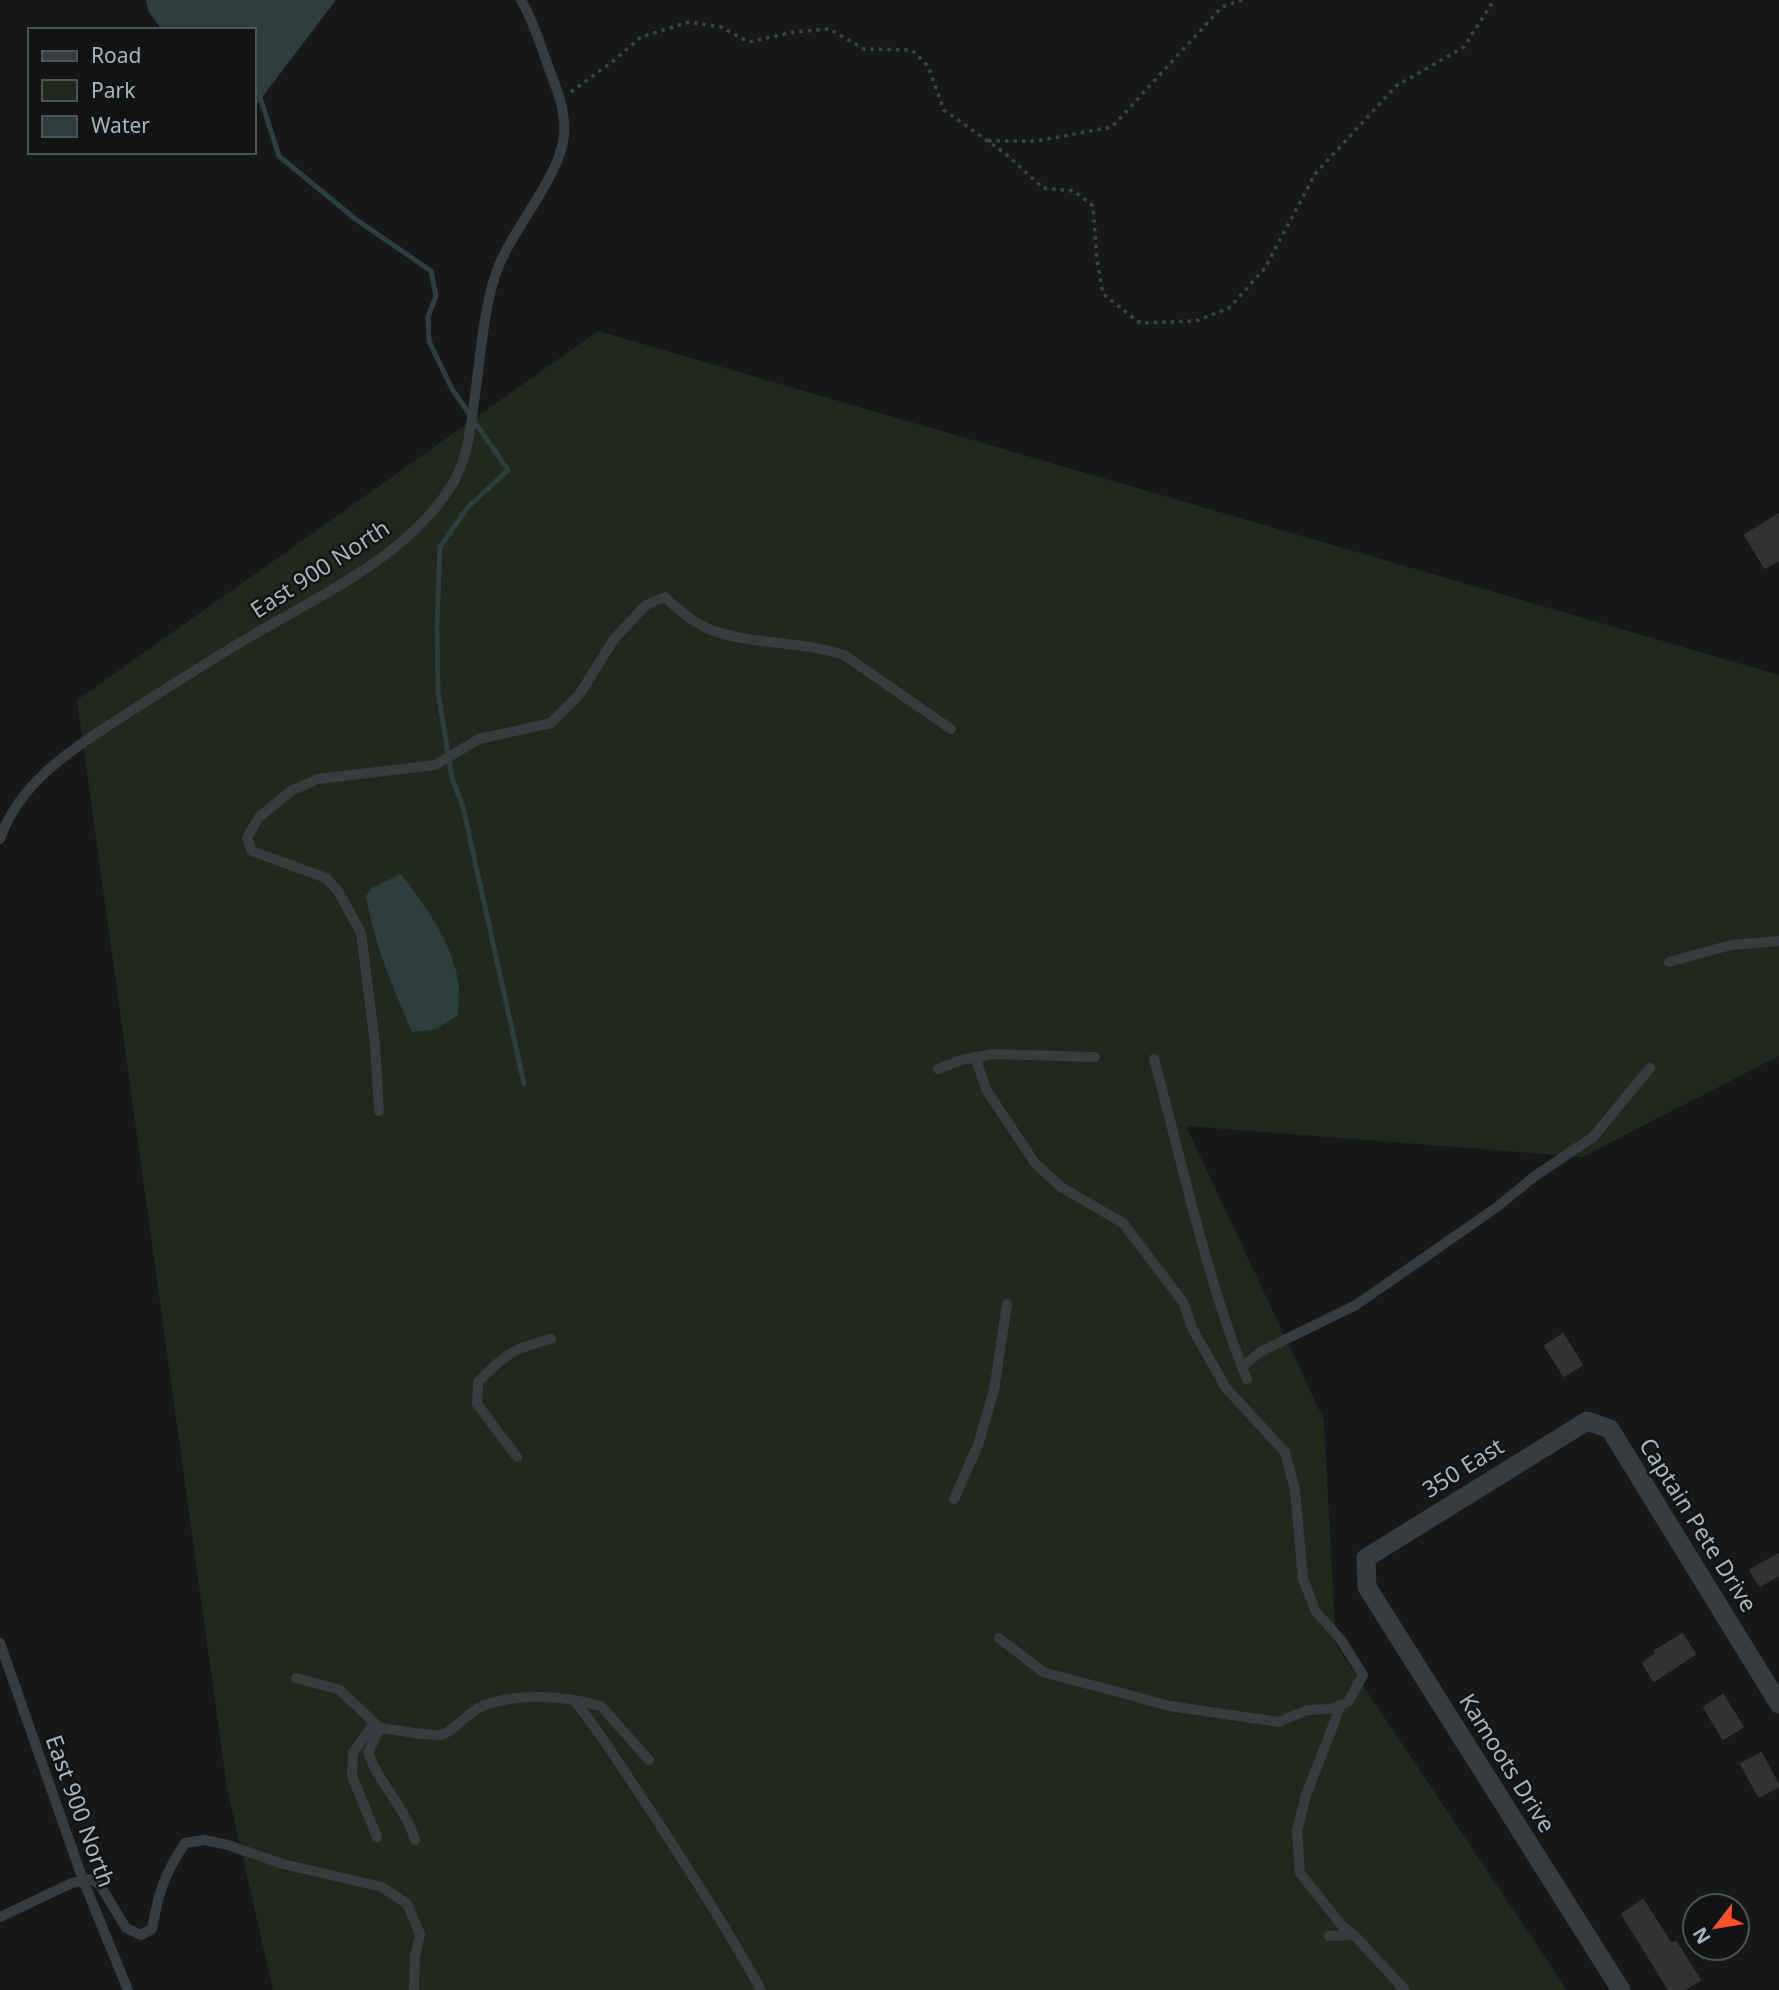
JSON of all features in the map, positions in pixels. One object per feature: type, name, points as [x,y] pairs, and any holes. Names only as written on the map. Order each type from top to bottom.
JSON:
[{"type":"street","name":"350 East","points":[[1366,1558],[1587,1420]]},
{"type":"street","name":"Captain Pete Drive","points":[[1587,1420],[1610,1429],[1779,1704]]},
{"type":"street","name":"Kamoots Drive","points":[[1366,1558],[1367,1587],[1621,1990]]},
{"type":"lane","name":"East 900 North","points":[[0,839],[14,809],[29,788],[70,751],[202,665],[356,573],[410,533],[453,483],[470,431],[496,272],[510,241],[557,159],[564,138],[560,99],[522,0]]},
{"type":"lane","points":[[379,1111],[375,1044],[361,933],[338,891],[326,878],[252,851],[247,838],[259,817],[291,791],[318,779],[436,765],[479,738],[551,723],[579,695],[614,639],[646,605],[664,597],[696,623],[716,631],[825,649],[844,655],[951,729]]},
{"type":"lane","points":[[1669,962],[1731,946],[1779,941]]},
{"type":"lane","points":[[938,1069],[961,1060],[993,1054],[1094,1057]]},
{"type":"lane","points":[[975,1057],[987,1091],[1035,1163],[1061,1187],[1123,1223],[1183,1302],[1194,1330],[1226,1388],[1285,1452],[1295,1490],[1303,1579],[1316,1612],[1341,1640],[1363,1675],[1349,1702],[1331,1709],[1307,1710],[1279,1722],[1170,1706],[1043,1672],[999,1638]]},
{"type":"lane","points":[[1154,1059],[1209,1265],[1228,1330],[1247,1379]]},
{"type":"lane","points":[[1242,1367],[1260,1352],[1356,1305],[1593,1137],[1650,1068]]},
{"type":"lane","points":[[954,1499],[978,1445],[994,1390],[1007,1304]]},
{"type":"lane","points":[[517,1457],[477,1404],[478,1382],[497,1362],[523,1346],[551,1339]]},
{"type":"lane","name":"East 900 North","points":[[0,1643],[83,1880],[128,1990]]},
{"type":"lane","points":[[296,1678],[340,1690],[377,1726],[430,1736],[443,1734],[482,1706],[513,1698],[548,1698],[601,1706],[649,1760]]},
{"type":"lane","points":[[575,1701],[670,1840],[761,1990]]},
{"type":"lane","points":[[1341,1705],[1306,1795],[1297,1831],[1300,1873],[1343,1927],[1354,1935],[1405,1990]]},
{"type":"lane","points":[[377,1726],[353,1753],[352,1776],[377,1837]]},
{"type":"lane","points":[[377,1726],[368,1752],[374,1771],[409,1820],[415,1840]]},
{"type":"lane","points":[[0,1917],[72,1883],[91,1879],[100,1885],[126,1928],[141,1935],[152,1929],[160,1889],[185,1843],[204,1840],[228,1845],[283,1864],[382,1887],[407,1904],[420,1934],[415,1957],[414,1990]]},
{"type":"lane","points":[[1329,1936],[1354,1935]]},
{"type":"path","points":[[987,141],[1037,141],[1112,127],[1222,6],[1242,0]]},
{"type":"path","points":[[560,99],[612,62],[641,37],[688,22],[721,27],[749,42],[793,32],[829,29],[864,49],[912,50],[928,66],[944,110],[987,141],[1043,188],[1074,191],[1093,206],[1103,295],[1140,323],[1196,321],[1229,308],[1265,268],[1315,174],[1396,86],[1464,47],[1494,0]]},
{"type":"green space","points":[[598,331],[1779,675],[1779,1056],[1582,1157],[1186,1126],[1324,1420],[1336,1645],[1567,1990],[273,1990],[227,1788],[77,700]]},
{"type":"water","points":[[146,0],[336,0],[256,104],[256,28],[161,28],[148,11]]},
{"type":"water","points":[[401,874],[438,927],[456,971],[459,987],[458,1015],[437,1029],[412,1032],[385,966],[369,914],[366,896],[372,888]]},
{"type":"building","points":[[1779,514],[1779,560],[1765,568],[1745,535]]},
{"type":"building","points":[[1563,1334],[1582,1365],[1564,1376],[1545,1346]]},
{"type":"building","points":[[1779,1554],[1779,1575],[1760,1586],[1750,1570]]},
{"type":"building","points":[[1682,1634],[1695,1654],[1654,1681],[1643,1663],[1657,1653],[1655,1651]]},
{"type":"building","points":[[1723,1695],[1743,1727],[1723,1739],[1704,1707]]},
{"type":"building","points":[[1761,1753],[1779,1786],[1759,1797],[1741,1764]]},
{"type":"building","points":[[1643,1900],[1671,1944],[1676,1942],[1681,1950],[1681,1962],[1689,1962],[1700,1980],[1683,1990],[1669,1990],[1622,1914]]},
{"type":"waterway","points":[[259,94],[279,156],[354,218],[431,271],[436,296],[428,317],[429,341],[452,389],[508,470],[467,508],[440,547],[438,692],[452,778],[463,807],[524,1084]]}]
